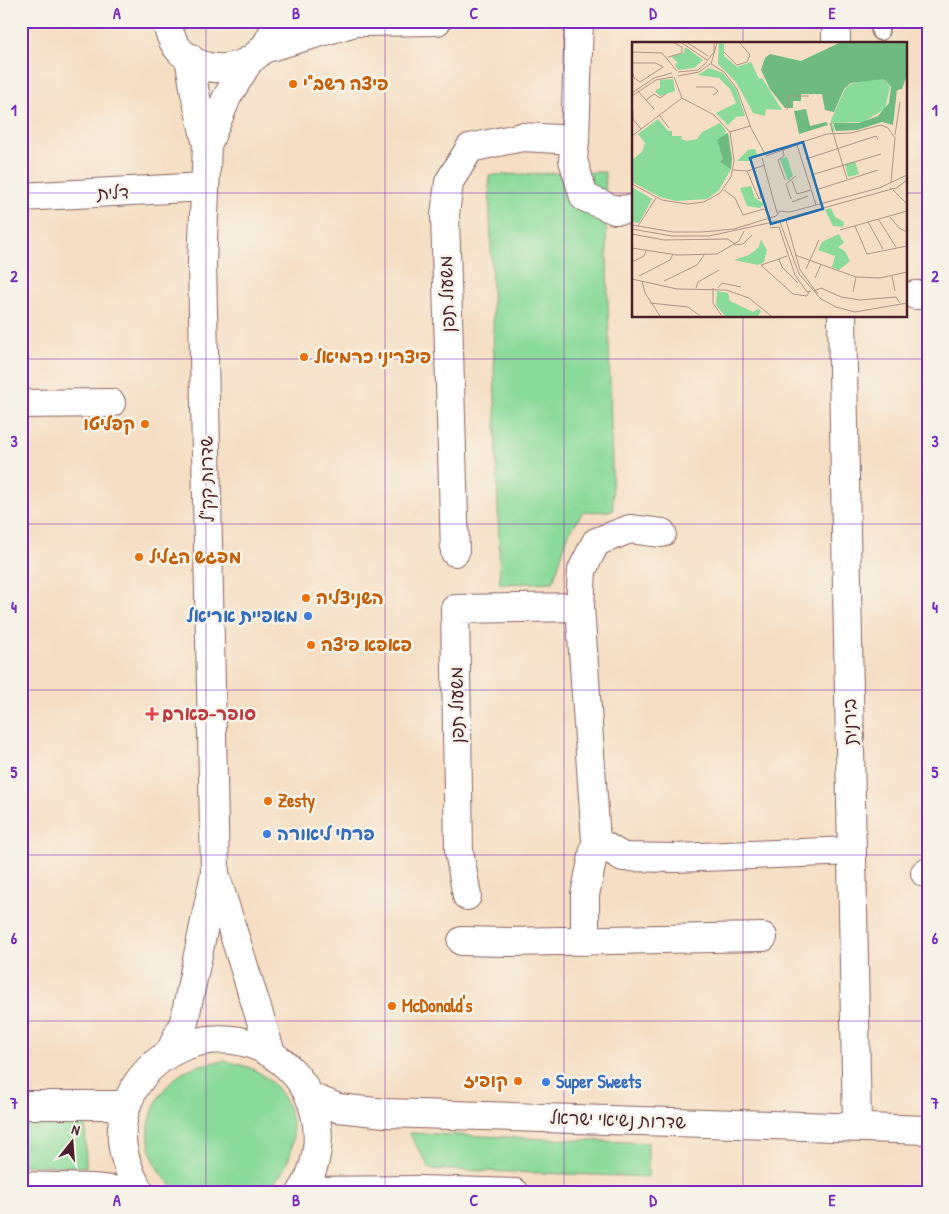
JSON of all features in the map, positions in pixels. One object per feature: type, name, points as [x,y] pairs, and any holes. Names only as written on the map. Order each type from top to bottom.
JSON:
[{"type":"street","points":[[166,21],[171,38],[181,52],[194,62],[208,67],[222,68],[236,67],[256,55],[354,22],[437,21]]},
{"type":"street","points":[[207,145],[227,97],[256,55],[268,42],[276,21]]},
{"type":"street","points":[[579,21],[573,160],[584,197],[615,210],[632,209]]},
{"type":"street","points":[[836,21],[836,42]]},
{"type":"street","points":[[189,58],[194,92],[207,145]]},
{"type":"street","name":"משעול תפן","points":[[454,552],[445,215],[449,182],[470,148],[522,137],[575,140]]},
{"type":"street","name":"שדרות קק\"ל","points":[[207,145],[202,273],[215,873]]},
{"type":"street","name":"דלית","points":[[21,197],[206,187]]},
{"type":"street","name":"בירנית","points":[[842,318],[858,1127]]},
{"type":"street","points":[[21,404],[111,403]]},
{"type":"street","points":[[585,941],[585,895],[596,841],[580,607],[582,570],[596,542],[630,529],[662,533]]},
{"type":"street","name":"משעול תפן","points":[[468,896],[458,851],[455,609],[580,607]]},
{"type":"street","points":[[596,841],[623,857],[676,858],[852,852]]},
{"type":"street","points":[[170,1052],[184,1022],[215,873]]},
{"type":"street","points":[[215,873],[271,1053]]},
{"type":"street","points":[[462,941],[763,938]]},
{"type":"street","points":[[140,1193],[129,1172],[123,1150],[122,1128],[127,1105],[136,1084],[151,1066],[170,1052],[191,1043],[214,1039],[244,1041],[271,1053],[294,1072],[311,1097],[318,1121],[318,1145],[314,1169],[301,1192]]},
{"type":"street","name":"שדרות נשיאי ישראל","points":[[311,1097],[338,1108],[385,1113],[928,1130]]},
{"type":"street","points":[[21,1105],[127,1105]]},
{"type":"street","points":[[21,1186],[92,1188],[140,1193]]},
{"type":"street","points":[[301,1192],[420,1190],[515,1193]]},
{"type":"green space","points":[[605,172],[613,511],[583,512],[568,535],[553,582],[500,584],[489,175]]},
{"type":"green space","points":[[225,1061],[252,1069],[275,1086],[285,1100],[291,1116],[293,1133],[291,1150],[285,1166],[276,1181],[262,1193],[179,1193],[155,1163],[149,1138],[152,1112],[164,1090],[184,1072],[209,1063]]},
{"type":"green space","points":[[85,1123],[86,1167],[21,1165],[21,1124]]},
{"type":"green space","points":[[409,1133],[648,1143],[648,1177],[430,1169]]},
{"type":"place","name":"פיצה רשב\"י","points":[[293,84]]},
{"type":"place","name":"פיצריני כרמיאל","points":[[304,357]]},
{"type":"place","name":"קפליטו","points":[[145,424]]},
{"type":"place","name":"מפגש הגליל","points":[[139,557]]},
{"type":"place","name":"השניצליה","points":[[306,598]]},
{"type":"place","name":"מאפיית אריאל","points":[[308,616]]},
{"type":"place","name":"פאפא פיצה","points":[[311,645]]},
{"type":"place","name":"סופר-פארם","points":[[152,714]]},
{"type":"place","name":"Zesty","points":[[268,801]]},
{"type":"place","name":"פרחי ליאורה","points":[[267,834]]},
{"type":"place","name":"McDonald's","points":[[392,1006]]},
{"type":"place","name":"קופיז","points":[[518,1081]]},
{"type":"place","name":"Super Sweets","points":[[546,1082]]}]
